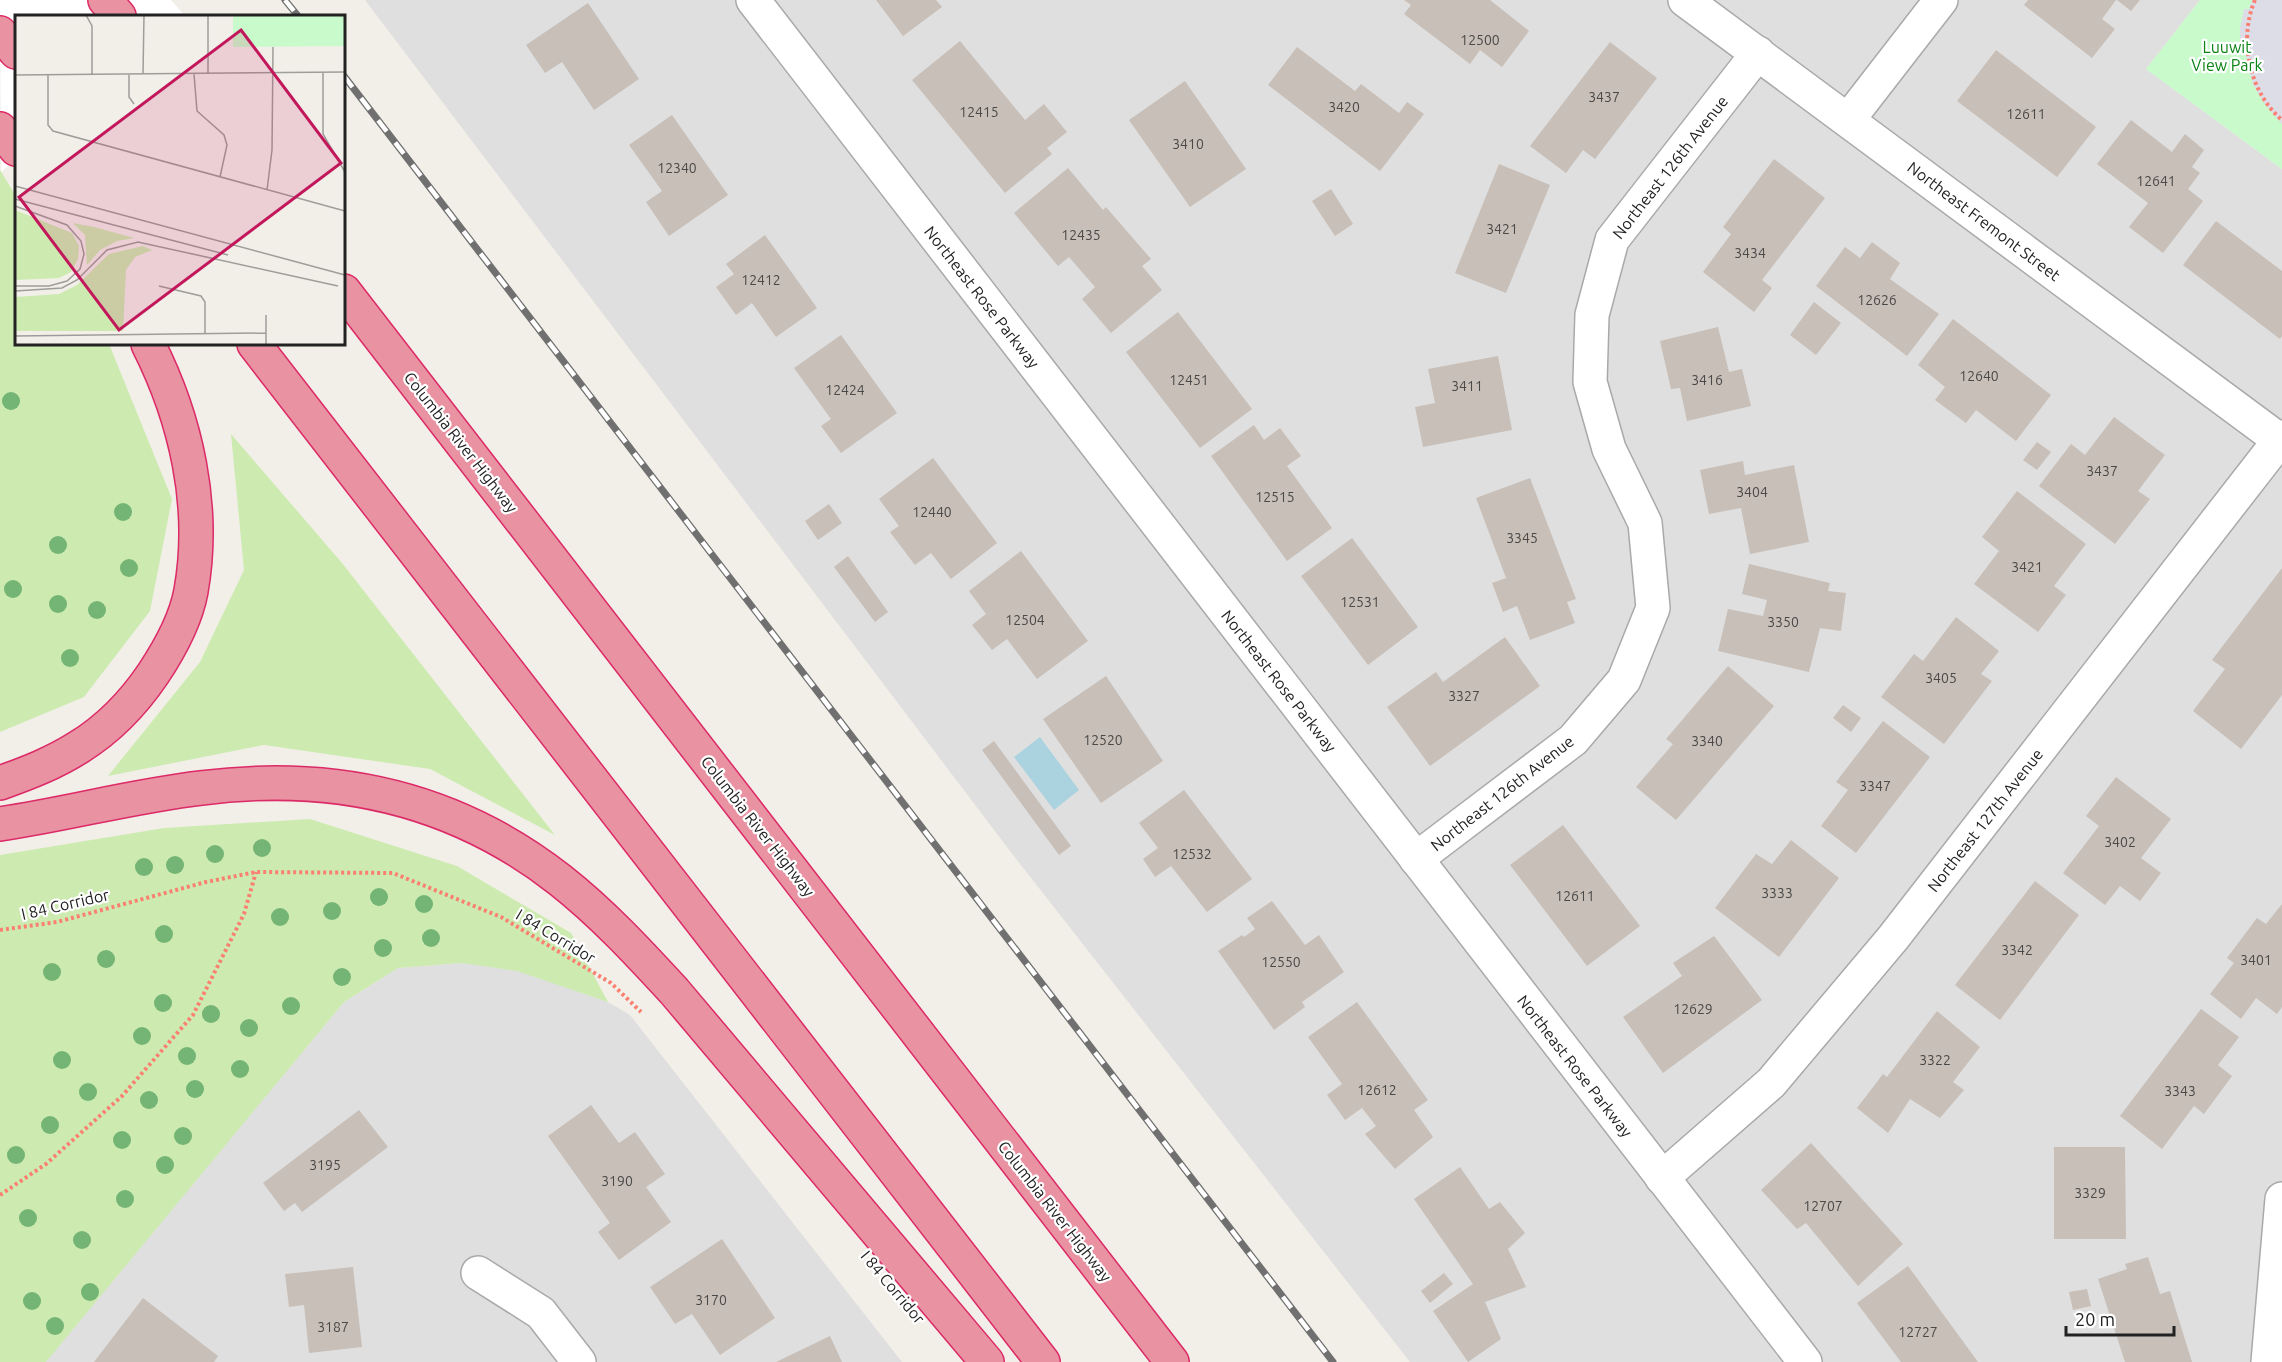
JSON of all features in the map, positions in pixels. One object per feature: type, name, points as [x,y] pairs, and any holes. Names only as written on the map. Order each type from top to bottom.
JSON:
[{"type":"highway","points":[[105,0],[118,15]]},
{"type":"highway","points":[[0,33],[15,51]]},
{"type":"highway","points":[[0,129],[15,148]]},
{"type":"highway","name":"Columbia River Highway","points":[[345,292],[1172,1362]]},
{"type":"highway","points":[[0,783],[44,767],[81,746],[114,720],[142,690],[171,647],[191,593],[196,547],[196,503],[180,417],[148,345]]},
{"type":"highway","points":[[255,345],[1043,1362]]},
{"type":"highway","points":[[0,824],[125,799],[260,782],[316,783],[369,791],[416,803],[466,822],[559,880],[638,952],[674,991],[987,1362]]},
{"type":"street","name":"Northeast Rose Parkway","points":[[753,0],[1805,1362]]},
{"type":"street","name":"Northeast Fremont Street","points":[[1685,0],[2281,440]]},
{"type":"street","points":[[1848,120],[1941,0]]},
{"type":"street","name":"Northeast 126th Avenue","points":[[1416,859],[1574,740],[1624,680],[1653,608],[1645,523],[1609,449],[1590,382],[1592,315],[1612,240],[1758,53]]},
{"type":"street","name":"Northeast 127th Avenue","points":[[1662,1178],[1771,1083],[1893,938],[2281,440]]},
{"type":"street","points":[[2268,1362],[2282,1199]]},
{"type":"street","points":[[478,1273],[540,1313],[579,1362]]},
{"type":"path","points":[[2255,0],[2248,24],[2250,64],[2260,90],[2268,104],[2282,120]]},
{"type":"path","points":[[0,1195],[46,1164],[122,1096],[193,1015],[244,914],[256,872]]},
{"type":"path","name":"I 84 Corridor","points":[[0,930],[57,922],[206,882],[256,872],[393,873],[501,916],[611,983],[646,1016]]},
{"type":"shaded area","points":[[365,0],[2200,0],[2146,69],[2282,169],[2282,1362],[1410,1362],[1010,851]]},
{"type":"shaded area","points":[[2252,0],[2282,0],[2282,124],[2263,102],[2253,84],[2245,51],[2240,50],[2240,28],[2244,9],[2249,9]]},
{"type":"shaded area","points":[[462,963],[512,968],[608,1002],[630,1015],[902,1362],[42,1362],[344,1002],[398,968]]},
{"type":"green space","name":"Luuwit View Park","points":[[2200,0],[2282,0],[2282,169],[2146,69]]},
{"type":"green space","points":[[0,170],[15,194],[15,345],[109,345],[172,499],[150,611],[84,697],[0,732]]},
{"type":"green space","points":[[231,434],[342,563],[555,835],[430,769],[264,745],[108,776],[200,662],[244,570]]},
{"type":"green space","points":[[310,819],[457,866],[571,933],[608,1002],[517,971],[462,963],[398,968],[344,1002],[46,1362],[0,1362],[0,855],[164,828]]},
{"type":"water","points":[[1040,737],[1079,790],[1054,810],[1014,757]]},
{"type":"pier","points":[[0,0],[171,0],[184,15],[15,15],[15,160],[1,172]]},
{"type":"building","points":[[876,0],[936,0],[942,7],[903,36]]},
{"type":"building","points":[[1404,0],[1490,0],[1529,31],[1502,67],[1480,50],[1470,64],[1404,14],[1411,5]]},
{"type":"building","points":[[2028,0],[2116,0],[2102,19],[2115,29],[2092,58],[2024,5]]},
{"type":"building","points":[[2117,0],[2140,0],[2131,11]]},
{"type":"building","points":[[588,3],[639,79],[594,110],[562,62],[545,73],[526,45]]},
{"type":"building","points":[[960,41],[1025,120],[1044,104],[1067,132],[1047,148],[1052,154],[1005,193],[912,80]]},
{"type":"building","points":[[1610,42],[1657,78],[1595,159],[1583,150],[1566,173],[1530,146]]},
{"type":"building","points":[[1297,47],[1355,91],[1361,84],[1399,113],[1407,102],[1424,114],[1380,171],[1268,85]]},
{"type":"building","points":[[1996,50],[2096,127],[2057,177],[1957,101]]},
{"type":"building","points":[[1185,81],[1246,169],[1190,207],[1129,120]]},
{"type":"building","points":[[672,115],[728,195],[669,236],[646,202],[662,191],[629,145]]},
{"type":"building","points":[[2131,120],[2172,152],[2185,134],[2204,150],[2192,167],[2200,173],[2188,189],[2203,201],[2163,253],[2129,227],[2148,203],[2097,164]]},
{"type":"building","points":[[1774,159],[1825,198],[1762,280],[1772,288],[1754,312],[1703,272],[1731,234],[1723,227]]},
{"type":"building","points":[[1499,164],[1550,185],[1506,293],[1455,273]]},
{"type":"building","points":[[1068,168],[1103,210],[1106,207],[1151,259],[1142,266],[1162,290],[1111,333],[1082,299],[1095,287],[1069,257],[1058,266],[1014,213]]},
{"type":"building","points":[[1331,189],[1353,224],[1335,236],[1312,201]]},
{"type":"building","points":[[2216,221],[2282,271],[2282,336],[2280,339],[2183,265]]},
{"type":"building","points":[[765,235],[817,308],[776,337],[752,303],[736,315],[716,287],[734,274],[726,264]]},
{"type":"building","points":[[1872,242],[1900,263],[1890,279],[1939,314],[1907,356],[1816,286],[1845,247],[1860,258]]},
{"type":"building","points":[[1814,302],[1841,323],[1816,355],[1790,335]]},
{"type":"building","points":[[1178,312],[1252,409],[1200,448],[1126,352]]},
{"type":"building","points":[[1953,319],[2051,395],[2016,441],[1976,410],[1966,423],[1935,400],[1945,387],[1918,365]]},
{"type":"building","points":[[1718,327],[1729,372],[1742,369],[1751,406],[1687,421],[1680,388],[1671,389],[1660,341]]},
{"type":"building","points":[[841,335],[897,413],[841,453],[821,426],[831,419],[794,368]]},
{"type":"building","points":[[1498,356],[1512,430],[1423,447],[1415,407],[1435,403],[1428,369]]},
{"type":"building","points":[[2114,417],[2165,455],[2138,491],[2150,499],[2115,544],[2039,486],[2071,444],[2085,455]]},
{"type":"building","points":[[1254,425],[1264,440],[1280,428],[1301,456],[1287,466],[1332,528],[1287,561],[1211,456]]},
{"type":"building","points":[[2037,442],[2051,452],[2037,470],[2023,460]]},
{"type":"building","points":[[933,458],[997,543],[951,579],[931,553],[915,565],[890,532],[899,526],[879,499]]},
{"type":"building","points":[[1743,461],[1745,475],[1794,465],[1809,542],[1750,554],[1741,508],[1709,514],[1700,470]]},
{"type":"building","points":[[1530,478],[1576,599],[1567,602],[1575,623],[1530,640],[1517,606],[1503,612],[1492,583],[1506,578],[1476,498]]},
{"type":"building","points":[[2017,491],[2086,544],[2054,586],[2066,595],[2038,632],[1974,584],[1999,551],[1982,537]]},
{"type":"building","points":[[829,504],[842,523],[818,540],[805,521]]},
{"type":"building","points":[[1352,538],[1418,627],[1368,665],[1301,576]]},
{"type":"building","points":[[1021,551],[1088,641],[1037,679],[1007,639],[992,650],[972,625],[986,614],[969,591]]},
{"type":"building","points":[[848,556],[888,612],[875,622],[834,567]]},
{"type":"building","points":[[1749,564],[1830,583],[1828,591],[1846,593],[1841,631],[1820,628],[1809,672],[1718,651],[1728,609],[1763,616],[1767,600],[1742,594]]},
{"type":"building","points":[[2282,568],[2282,695],[2241,749],[2193,711],[2225,669],[2212,660]]},
{"type":"building","points":[[1956,617],[1999,651],[1981,674],[1992,681],[1944,744],[1881,697],[1914,654],[1923,661]]},
{"type":"building","points":[[1505,637],[1540,686],[1430,766],[1387,707],[1436,672],[1443,682]]},
{"type":"building","points":[[1728,666],[1774,706],[1676,820],[1636,787],[1673,744],[1666,739]]},
{"type":"building","points":[[1106,676],[1163,761],[1101,803],[1043,719]]},
{"type":"building","points":[[1843,705],[1861,718],[1851,732],[1833,718]]},
{"type":"building","points":[[1883,721],[1930,757],[1856,853],[1821,826],[1848,790],[1836,782]]},
{"type":"building","points":[[994,741],[1071,846],[1059,855],[982,750]]},
{"type":"building","points":[[2116,777],[2171,819],[2141,858],[2161,873],[2140,901],[2120,886],[2105,905],[2063,873],[2099,826],[2086,816]]},
{"type":"building","points":[[1184,790],[1252,879],[1207,912],[1171,866],[1155,877],[1143,859],[1158,848],[1139,823]]},
{"type":"building","points":[[1563,825],[1640,926],[1587,966],[1510,865]]},
{"type":"building","points":[[1791,840],[1839,878],[1779,957],[1715,908],[1756,854],[1772,864]]},
{"type":"building","points":[[2035,881],[2079,915],[2000,1020],[1955,985]]},
{"type":"building","points":[[1272,901],[1305,945],[1319,935],[1344,972],[1302,1002],[1305,1007],[1274,1030],[1218,951],[1255,929],[1247,918]]},
{"type":"building","points":[[2282,904],[2282,1007],[2277,1014],[2256,998],[2241,1019],[2210,994],[2234,963],[2227,958],[2257,918],[2266,924]]},
{"type":"building","points":[[1714,936],[1762,1000],[1663,1073],[1623,1017],[1682,976],[1673,963]]},
{"type":"building","points":[[1357,1002],[1428,1100],[1414,1110],[1433,1137],[1395,1169],[1365,1134],[1376,1126],[1362,1108],[1345,1120],[1327,1095],[1342,1084],[1308,1037]]},
{"type":"building","points":[[2201,1009],[2239,1037],[2218,1065],[2232,1076],[2204,1114],[2194,1106],[2162,1149],[2120,1116]]},
{"type":"building","points":[[1937,1011],[1980,1047],[1953,1082],[1964,1090],[1940,1118],[1910,1099],[1888,1133],[1857,1108],[1883,1074],[1887,1077]]},
{"type":"building","points":[[591,1105],[619,1143],[635,1132],[665,1174],[646,1187],[671,1222],[619,1260],[598,1232],[610,1223],[548,1136]]},
{"type":"building","points":[[359,1110],[388,1147],[302,1212],[295,1203],[284,1211],[263,1183]]},
{"type":"building","points":[[1811,1143],[1903,1244],[1858,1286],[1806,1223],[1797,1229],[1761,1190]]},
{"type":"building","points":[[2054,1147],[2125,1147],[2126,1239],[2054,1239]]},
{"type":"building","points":[[1460,1167],[1489,1209],[1500,1202],[1525,1233],[1508,1249],[1526,1287],[1485,1302],[1501,1339],[1468,1362],[1433,1311],[1473,1284],[1414,1199]]},
{"type":"building","points":[[722,1239],[775,1318],[720,1355],[692,1314],[675,1324],[650,1287]]},
{"type":"building","points":[[2148,1257],[2160,1294],[2170,1291],[2192,1362],[2125,1362],[2098,1279],[2127,1269],[2125,1264]]},
{"type":"building","points":[[1908,1266],[1978,1362],[1901,1362],[1857,1303]]},
{"type":"building","points":[[353,1267],[362,1347],[309,1353],[304,1305],[289,1307],[285,1274]]},
{"type":"building","points":[[1444,1273],[1453,1284],[1430,1303],[1421,1291]]},
{"type":"building","points":[[2087,1289],[2091,1306],[2073,1310],[2069,1292]]},
{"type":"building","points":[[143,1298],[218,1356],[214,1362],[94,1362]]},
{"type":"building","points":[[830,1336],[842,1362],[776,1362]]},
{"type":"railway","points":[[285,0],[297,15]]},
{"type":"railway","points":[[345,77],[1333,1362]]}]
